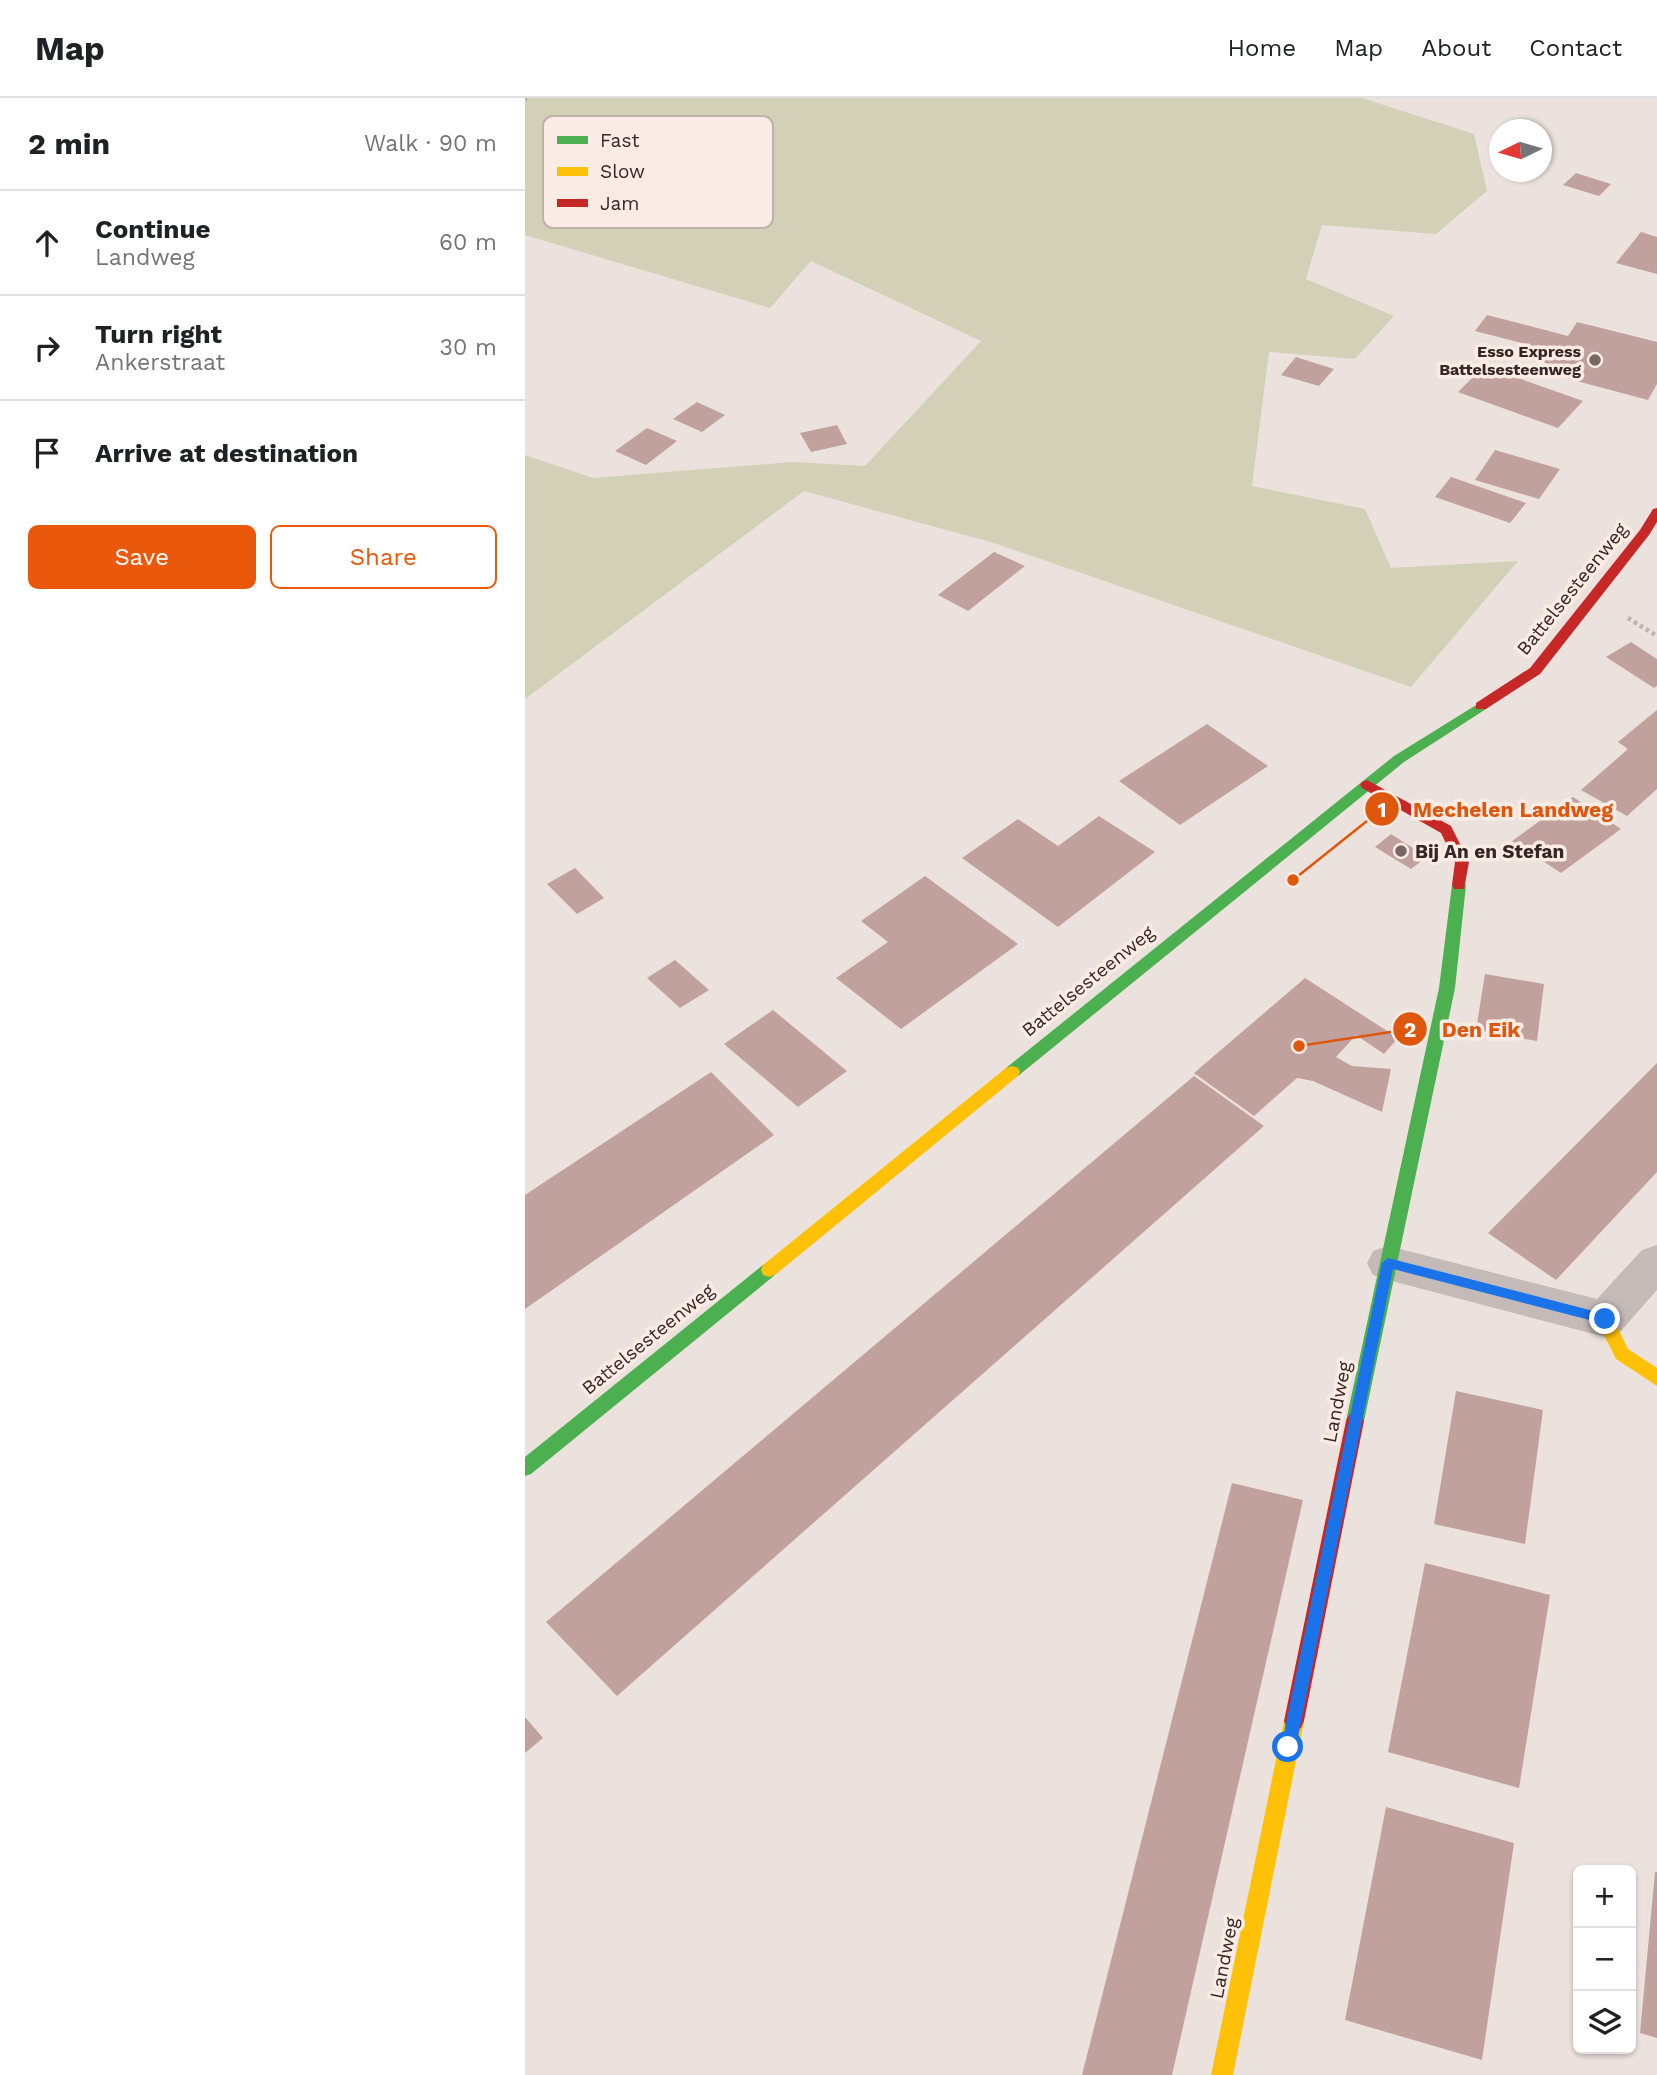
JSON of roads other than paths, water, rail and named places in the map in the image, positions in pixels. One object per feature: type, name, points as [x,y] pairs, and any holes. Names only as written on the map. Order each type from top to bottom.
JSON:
[{"type":"main road","name":"Battelsesteenweg","points":[[525,1468],[1399,759],[1535,671],[1657,512]]},
{"type":"main road","name":"Landweg","points":[[1222,2075],[1447,988],[1462,862],[1446,830],[1367,785]]},
{"type":"main road","points":[[1605,1319],[1622,1354],[1657,1378]]},
{"type":"street","points":[[1388,1263],[1605,1319],[1657,1262]]},
{"type":"place","name":"Esso Express Battelsesteenweg","points":[[1595,360]]},
{"type":"place","name":"Bij An en Stefan","points":[[1401,851]]},
{"type":"place","name":"Mechelen Landweg","points":[[1293,880]]},
{"type":"place","name":"Den Eik","points":[[1299,1046]]}]
